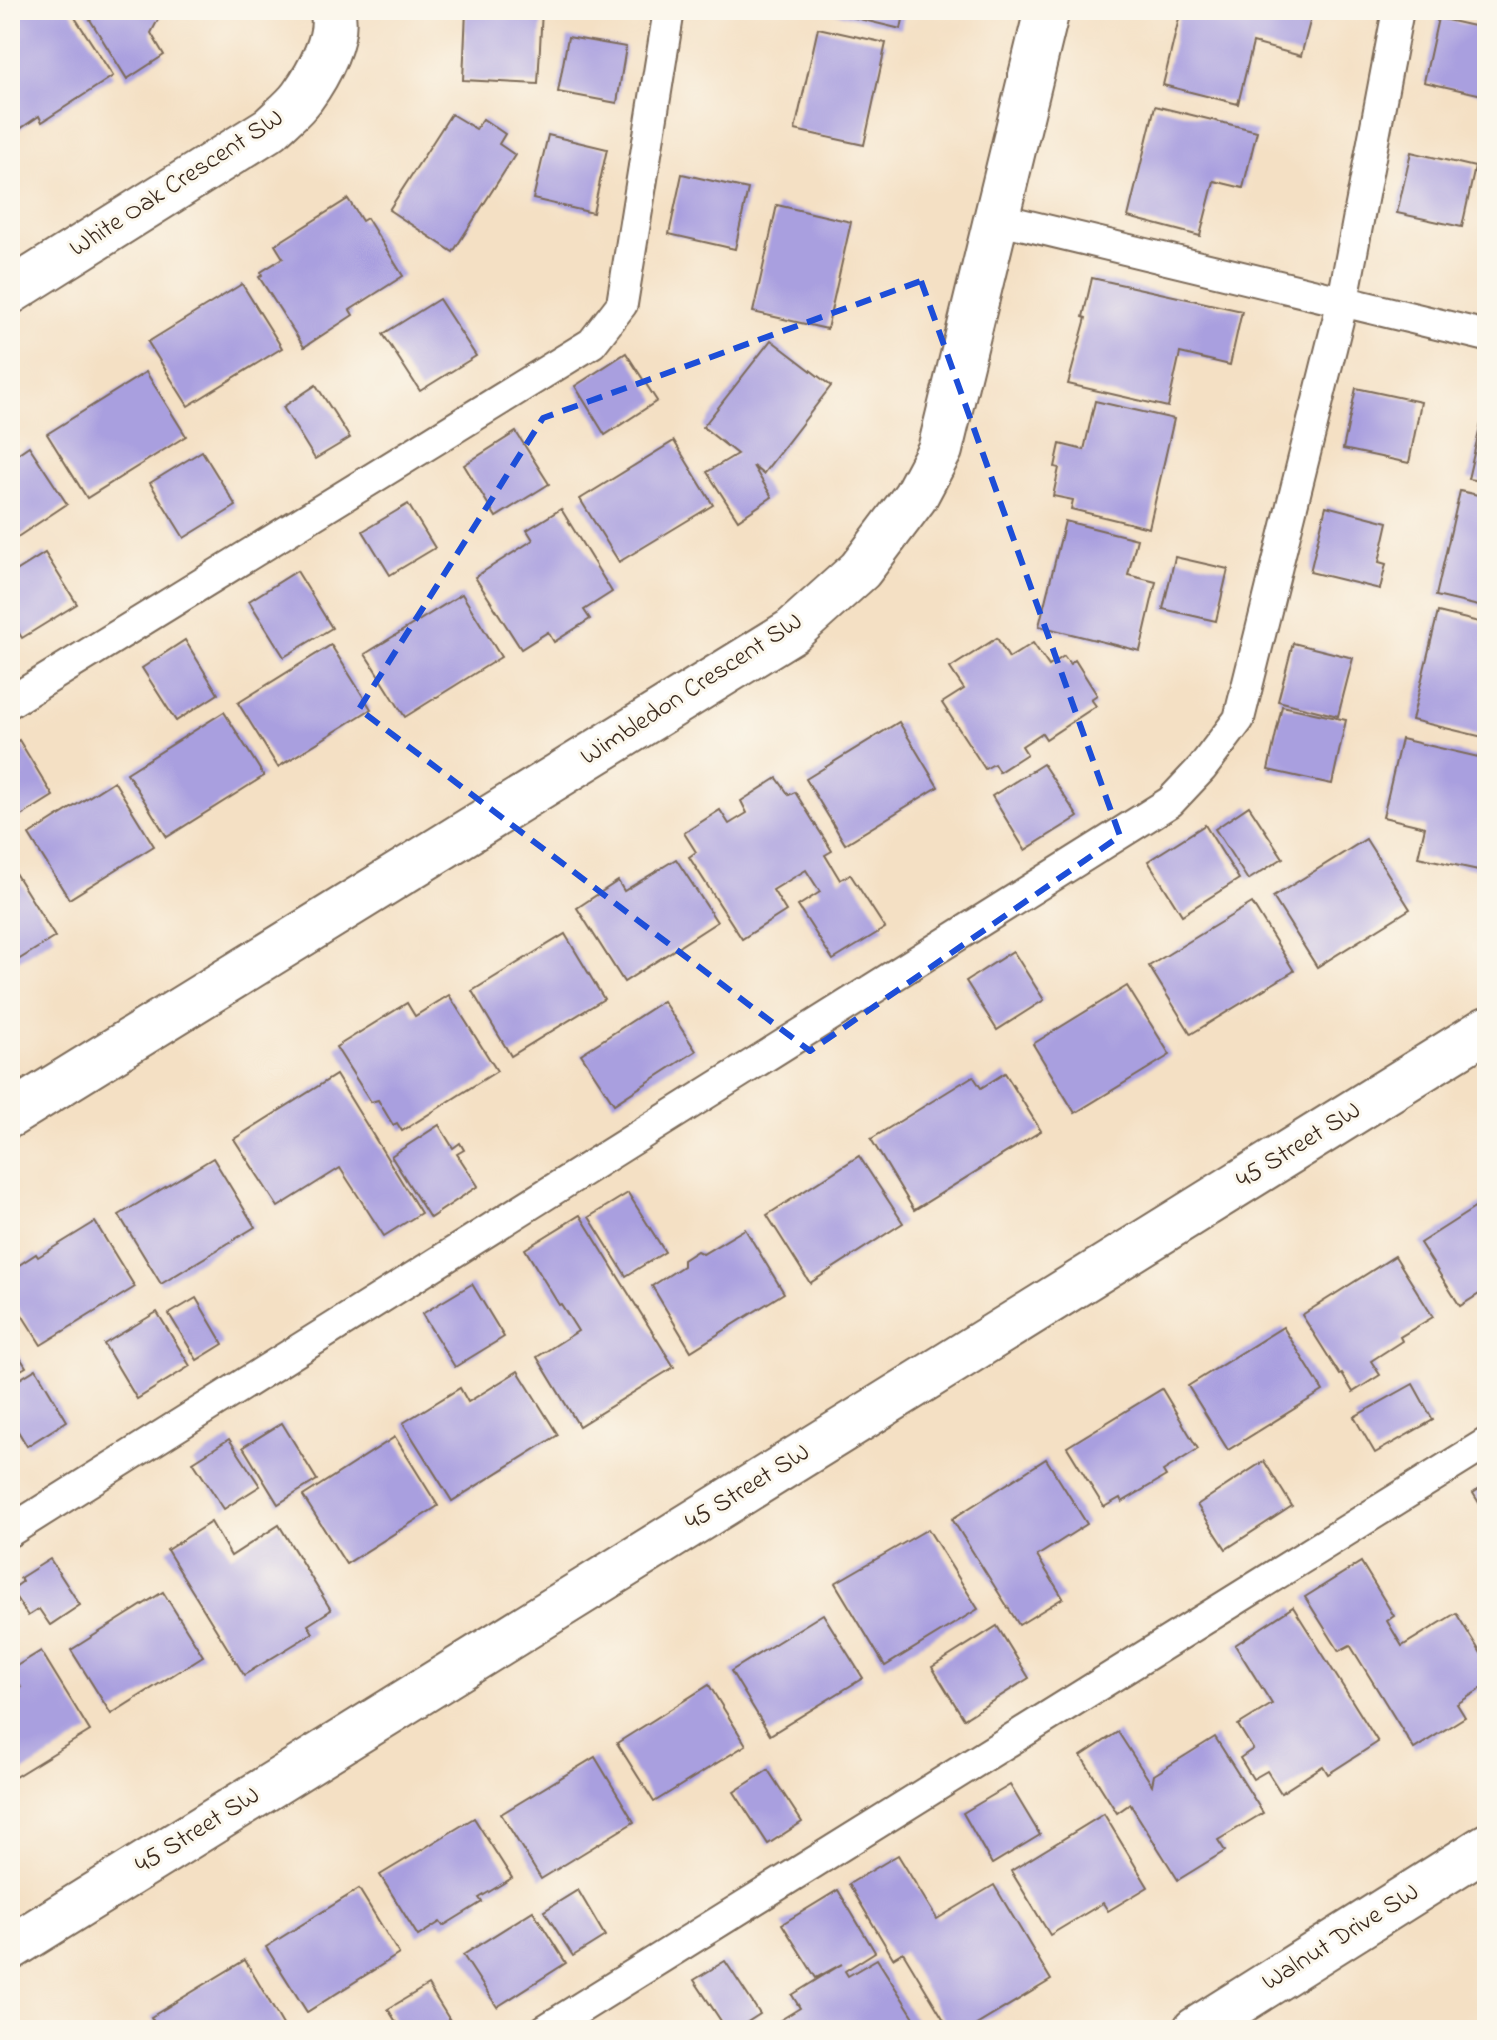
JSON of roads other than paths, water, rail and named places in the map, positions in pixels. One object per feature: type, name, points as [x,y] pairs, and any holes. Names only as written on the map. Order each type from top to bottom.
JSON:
[{"type":"street","name":"White Oak Crescent SW","points":[[10,292],[271,128],[302,98],[325,57],[335,21],[332,10]]},
{"type":"street","name":"Wimbledon Crescent SW","points":[[10,1115],[792,631],[860,570],[915,497],[940,450],[1047,10]]},
{"type":"street","name":"45 Street SW","points":[[10,1948],[1487,1029]]},
{"type":"street","name":"Walnut Drive SW","points":[[1195,2030],[1487,1846]]},
{"type":"lane","points":[[10,702],[592,343],[622,304],[669,10]]},
{"type":"lane","points":[[10,1531],[1170,802],[1202,768],[1239,719],[1343,300],[1398,10]]},
{"type":"lane","points":[[996,218],[1487,336]]},
{"type":"lane","points":[[545,2030],[1487,1443]]}]
